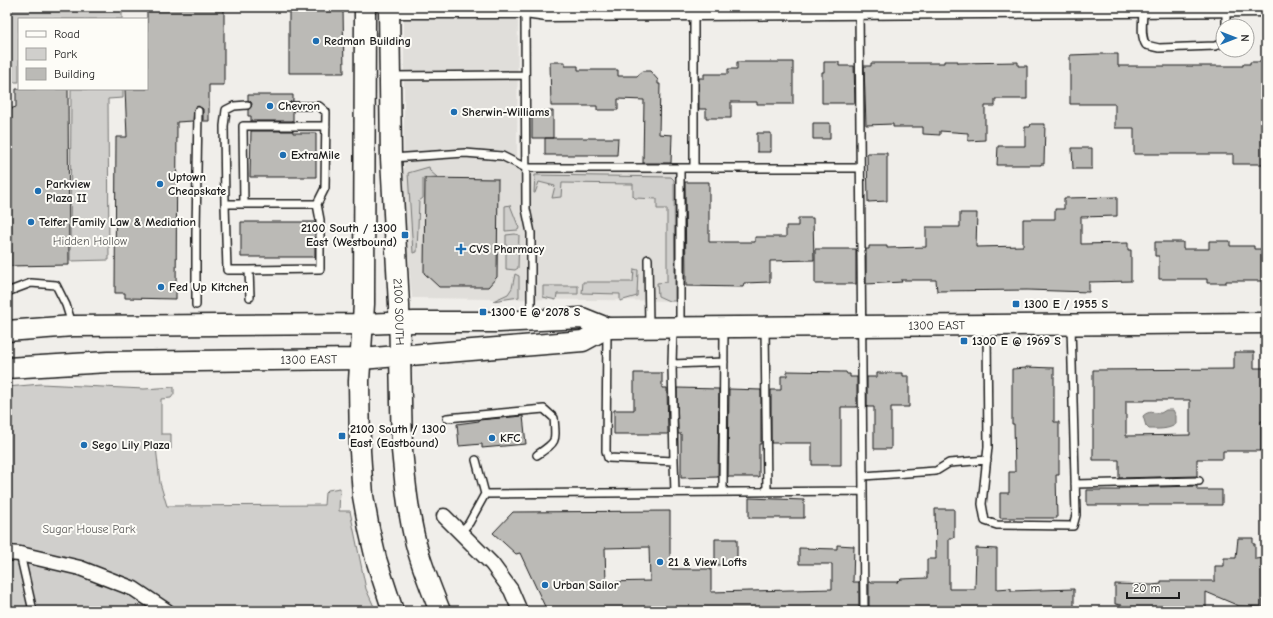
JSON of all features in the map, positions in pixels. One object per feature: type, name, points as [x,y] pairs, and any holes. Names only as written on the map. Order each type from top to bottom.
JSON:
[{"type":"main road","points":[[365,7],[364,304],[359,422],[363,496],[372,544],[393,611]]},
{"type":"main road","name":"2100 SOUTH","points":[[387,8],[391,158],[399,322],[402,450],[407,497],[417,545],[440,611]]},
{"type":"main road","name":"1300 EAST","points":[[7,331],[73,326],[362,324],[399,322],[531,321],[582,318],[607,328],[1266,323]]},
{"type":"main road","name":"1300 EAST","points":[[7,368],[108,362],[361,359],[400,357],[583,342],[607,328]]},
{"type":"street","points":[[387,8],[525,11],[547,14],[694,13],[859,9],[1266,9]]},
{"type":"street","points":[[444,516],[492,564],[511,590],[520,611]]},
{"type":"street","points":[[14,553],[80,568],[134,589],[167,611]]},
{"type":"lane","points":[[859,9],[864,611]]},
{"type":"lane","points":[[1143,10],[1143,34],[1146,46],[1159,48],[1215,46]]},
{"type":"lane","points":[[1226,10],[1226,18]]},
{"type":"lane","points":[[525,11],[526,209],[531,233],[531,321]]},
{"type":"lane","points":[[694,13],[694,168]]},
{"type":"lane","points":[[390,76],[525,74]]},
{"type":"lane","points":[[248,105],[234,106],[226,110],[224,126],[227,270],[320,269],[320,220],[317,204],[325,188],[326,112],[319,106],[293,106]]},
{"type":"lane","points":[[196,304],[198,111]]},
{"type":"lane","points":[[244,204],[243,126],[326,126]]},
{"type":"lane","points":[[391,158],[465,153],[502,156],[526,168],[860,168]]},
{"type":"lane","points":[[675,492],[672,364],[677,327],[680,168]]},
{"type":"lane","points":[[225,204],[317,204]]},
{"type":"lane","points":[[648,259],[649,327]]},
{"type":"lane","points":[[249,270],[250,297]]},
{"type":"lane","points":[[7,292],[31,283],[56,284],[66,305],[73,326]]},
{"type":"lane","points":[[987,324],[988,447],[982,504],[985,521],[997,525],[1073,526],[1076,515],[1071,324]]},
{"type":"lane","points":[[723,492],[724,326]]},
{"type":"lane","points":[[765,326],[767,492]]},
{"type":"lane","points":[[607,328],[606,451],[608,458],[674,461]]},
{"type":"lane","points":[[672,364],[724,362]]},
{"type":"lane","points":[[447,418],[544,409],[554,418],[556,437],[552,445],[536,455]]},
{"type":"lane","points":[[461,532],[469,523],[485,494],[476,460]]},
{"type":"lane","points":[[863,476],[936,471],[949,463],[987,460]]},
{"type":"lane","points":[[1075,484],[1199,481]]},
{"type":"lane","points":[[485,494],[863,491]]},
{"type":"lane","points":[[14,553],[33,611]]},
{"type":"shaded area","points":[[404,7],[518,7],[517,169],[680,171],[681,301],[412,298],[404,213]]},
{"type":"shaded area","points":[[1166,410],[1173,410],[1176,416],[1176,424],[1159,429],[1149,429],[1146,426],[1143,416],[1145,414],[1152,412],[1161,413]]},
{"type":"green space","points":[[7,7],[122,7],[122,18],[18,18],[18,82],[7,82]]},
{"type":"green space","name":"Hidden Hollow","points":[[71,90],[123,90],[123,98],[108,99],[109,260],[70,261]]},
{"type":"green space","points":[[429,167],[430,171],[437,177],[423,178],[423,198],[419,201],[417,252],[413,253],[408,173]]},
{"type":"green space","points":[[535,175],[671,177],[674,180],[675,301],[669,301],[658,296],[657,283],[667,282],[667,209],[657,209],[657,199],[635,198],[633,196],[633,184],[562,183],[561,197],[552,198],[555,186],[539,182],[534,193]]},
{"type":"green space","points":[[510,205],[519,228],[518,230],[505,231],[505,206]]},
{"type":"green space","points":[[506,235],[519,235],[518,268],[515,270],[506,269]]},
{"type":"green space","points":[[634,269],[638,270],[637,296],[620,301],[620,294],[582,293],[583,282],[633,282]]},
{"type":"green space","points":[[515,274],[519,276],[519,297],[493,301],[508,294],[512,288]]},
{"type":"green space","points":[[543,286],[578,286],[578,294],[557,294],[556,300],[543,297]]},
{"type":"green space","name":"Sugar House Park","points":[[41,384],[144,389],[174,387],[174,394],[171,398],[161,399],[161,434],[171,434],[171,449],[156,447],[160,483],[167,506],[324,505],[325,493],[328,490],[340,488],[339,511],[350,511],[366,589],[376,611],[7,611],[7,387]]},
{"type":"building","points":[[147,7],[224,7],[224,85],[209,85],[209,121],[203,121],[203,109],[198,106],[194,109],[193,121],[177,122],[176,299],[125,298],[125,293],[115,293],[116,137],[127,137],[125,90],[148,90]]},
{"type":"building","name":"Redman Building","points":[[289,9],[343,9],[344,73],[289,73]]},
{"type":"building","points":[[1118,54],[1118,66],[1243,66],[1243,64],[1250,64],[1250,62],[1266,62],[1266,164],[1233,164],[1233,154],[1134,154],[1134,128],[1115,128],[1115,104],[1070,104],[1070,55]]},
{"type":"building","points":[[944,61],[958,61],[958,63],[1018,62],[1018,66],[1027,66],[1027,99],[995,99],[995,106],[985,106],[985,140],[968,141],[968,133],[940,131],[940,135],[923,134],[923,127],[893,127],[893,124],[866,125],[864,66],[871,66],[871,63],[944,63]]},
{"type":"building","points":[[550,62],[565,62],[565,66],[578,66],[578,70],[618,70],[618,76],[637,76],[643,71],[650,71],[658,80],[658,84],[660,84],[659,134],[672,135],[671,163],[643,163],[644,100],[618,99],[618,110],[597,110],[597,106],[551,106]]},
{"type":"building","points":[[737,62],[793,62],[793,104],[731,102],[731,118],[706,118],[706,109],[699,109],[699,78],[704,78],[704,74],[728,74],[728,69],[737,69]]},
{"type":"building","points":[[824,62],[839,62],[839,66],[854,66],[855,103],[822,103],[822,72],[824,72]]},
{"type":"building","name":"Parkview Plaza II","points":[[16,89],[68,90],[69,265],[7,266],[7,110],[16,107]]},
{"type":"building","name":"Chevron","points":[[248,95],[293,95],[293,101],[290,102],[288,106],[289,109],[293,111],[293,121],[251,121],[251,116],[248,116],[248,110],[252,104],[248,100]]},
{"type":"building","points":[[532,111],[553,111],[553,138],[532,138]]},
{"type":"building","points":[[813,123],[830,123],[830,139],[813,139]]},
{"type":"building","points":[[1031,124],[1045,124],[1044,164],[997,165],[998,146],[1025,146],[1025,127],[1030,127]]},
{"type":"building","name":"ExtraMile","points":[[251,131],[293,131],[293,133],[316,133],[316,177],[250,177]]},
{"type":"building","points":[[757,133],[771,133],[771,152],[757,152]]},
{"type":"building","points":[[545,138],[618,138],[617,155],[545,155]]},
{"type":"building","points":[[1072,148],[1092,148],[1092,169],[1073,169]]},
{"type":"building","points":[[867,153],[887,153],[887,201],[868,202]]},
{"type":"building","name":"CVS Pharmacy","points":[[425,178],[498,179],[497,277],[488,287],[439,287],[424,273]]},
{"type":"building","points":[[685,182],[709,182],[709,242],[755,242],[755,237],[786,237],[786,226],[798,226],[798,218],[813,218],[814,260],[770,261],[770,282],[744,283],[743,287],[686,286]]},
{"type":"building","points":[[1117,197],[1117,216],[1081,217],[1081,244],[1128,243],[1128,250],[1131,250],[1131,281],[1089,282],[1089,292],[1027,290],[937,291],[936,280],[901,280],[902,282],[866,284],[866,249],[869,249],[869,246],[887,246],[887,248],[926,247],[926,227],[960,227],[960,213],[977,213],[976,247],[1023,246],[1023,219],[1055,219],[1055,209],[1064,209],[1064,198]]},
{"type":"building","points":[[241,222],[315,222],[315,257],[241,257]]},
{"type":"building","points":[[1209,241],[1230,241],[1230,246],[1254,246],[1254,249],[1265,249],[1265,281],[1226,281],[1226,283],[1207,283],[1207,279],[1159,279],[1159,256],[1155,256],[1155,242],[1183,242],[1183,249],[1209,249]]},
{"type":"building","points":[[815,249],[856,249],[856,284],[815,284]]},
{"type":"building","points":[[1234,352],[1254,352],[1254,368],[1266,368],[1266,421],[1261,421],[1261,451],[1223,451],[1223,459],[1197,459],[1197,476],[1119,478],[1119,460],[1093,460],[1093,370],[1234,369]],"holes":[[[1190,400],[1190,435],[1126,436],[1126,401]]]},
{"type":"building","points":[[1026,367],[1054,368],[1054,422],[1059,422],[1059,475],[1056,475],[1057,518],[1000,518],[1000,493],[1009,493],[1009,472],[1015,472],[1014,424],[1012,424],[1012,369]]},
{"type":"building","points":[[787,371],[846,372],[847,374],[850,374],[850,377],[857,377],[857,407],[841,407],[841,465],[812,465],[812,443],[771,443],[771,390],[781,390],[781,376],[787,376]]},
{"type":"building","points":[[634,373],[662,373],[662,388],[667,388],[668,434],[614,434],[614,410],[634,410]]},
{"type":"building","points":[[877,373],[903,373],[903,376],[909,376],[909,407],[891,407],[891,449],[874,449],[874,407],[867,407],[867,377],[877,377]]},
{"type":"building","points":[[677,388],[719,389],[718,477],[681,478],[681,434],[678,434]]},
{"type":"building","points":[[729,389],[761,390],[761,444],[759,444],[759,477],[728,477]]},
{"type":"building","name":"KFC","points":[[523,416],[526,444],[482,448],[482,444],[459,446],[457,424],[479,420]]},
{"type":"building","points":[[1197,486],[1197,490],[1222,490],[1222,505],[1087,505],[1087,490]]},
{"type":"building","points":[[749,498],[804,500],[804,518],[749,518]]},
{"type":"building","points":[[935,509],[954,509],[954,538],[949,538],[949,589],[975,589],[976,548],[997,549],[997,589],[1011,588],[1011,591],[1074,589],[1074,607],[1057,608],[1057,611],[869,611],[869,582],[898,582],[901,579],[927,578],[927,559],[936,559]]},
{"type":"building","points":[[670,511],[670,569],[711,569],[711,592],[832,589],[832,564],[799,564],[799,548],[837,549],[837,545],[854,546],[853,582],[859,582],[859,611],[547,611],[520,553],[516,554],[493,533],[513,512]],"holes":[[[649,547],[650,581],[606,582],[605,548]]]},
{"type":"building","points":[[1238,538],[1253,538],[1253,544],[1255,544],[1255,559],[1265,558],[1265,600],[1263,600],[1263,607],[1239,606],[1206,592],[1206,611],[1122,611],[1122,605],[1115,604],[1115,584],[1152,585],[1161,584],[1161,581],[1215,581],[1215,566],[1224,566],[1224,558],[1236,558]]},
{"type":"building","points":[[715,539],[737,539],[737,565],[715,565]]},
{"type":"place","name":"Redman Building","points":[[316,41]]},
{"type":"place","name":"Chevron","points":[[270,106]]},
{"type":"place","name":"Sherwin-Williams","points":[[454,112]]},
{"type":"place","name":"ExtraMile","points":[[283,155]]},
{"type":"place","name":"Uptown Cheapskate","points":[[160,184]]},
{"type":"place","name":"Parkview Plaza II","points":[[38,191]]},
{"type":"place","name":"Telfer Family Law & Mediation","points":[[31,222]]},
{"type":"place","name":"2100 South / 1300 East (Westbound)","points":[[405,235]]},
{"type":"place","name":"CVS Pharmacy","points":[[461,249]]},
{"type":"place","name":"Fed Up Kitchen","points":[[161,287]]},
{"type":"place","name":"1300 E / 1955 S","points":[[1016,304]]},
{"type":"place","name":"1300 E @ 2078 S","points":[[483,312]]},
{"type":"place","name":"1300 E @ 1969 S","points":[[964,341]]},
{"type":"place","name":"2100 South / 1300 East (Eastbound)","points":[[342,436]]},
{"type":"place","name":"KFC","points":[[492,438]]},
{"type":"place","name":"Sego Lily Plaza","points":[[84,445]]},
{"type":"place","name":"21 & View Lofts","points":[[660,562]]},
{"type":"place","name":"Urban Sailor","points":[[545,585]]}]
